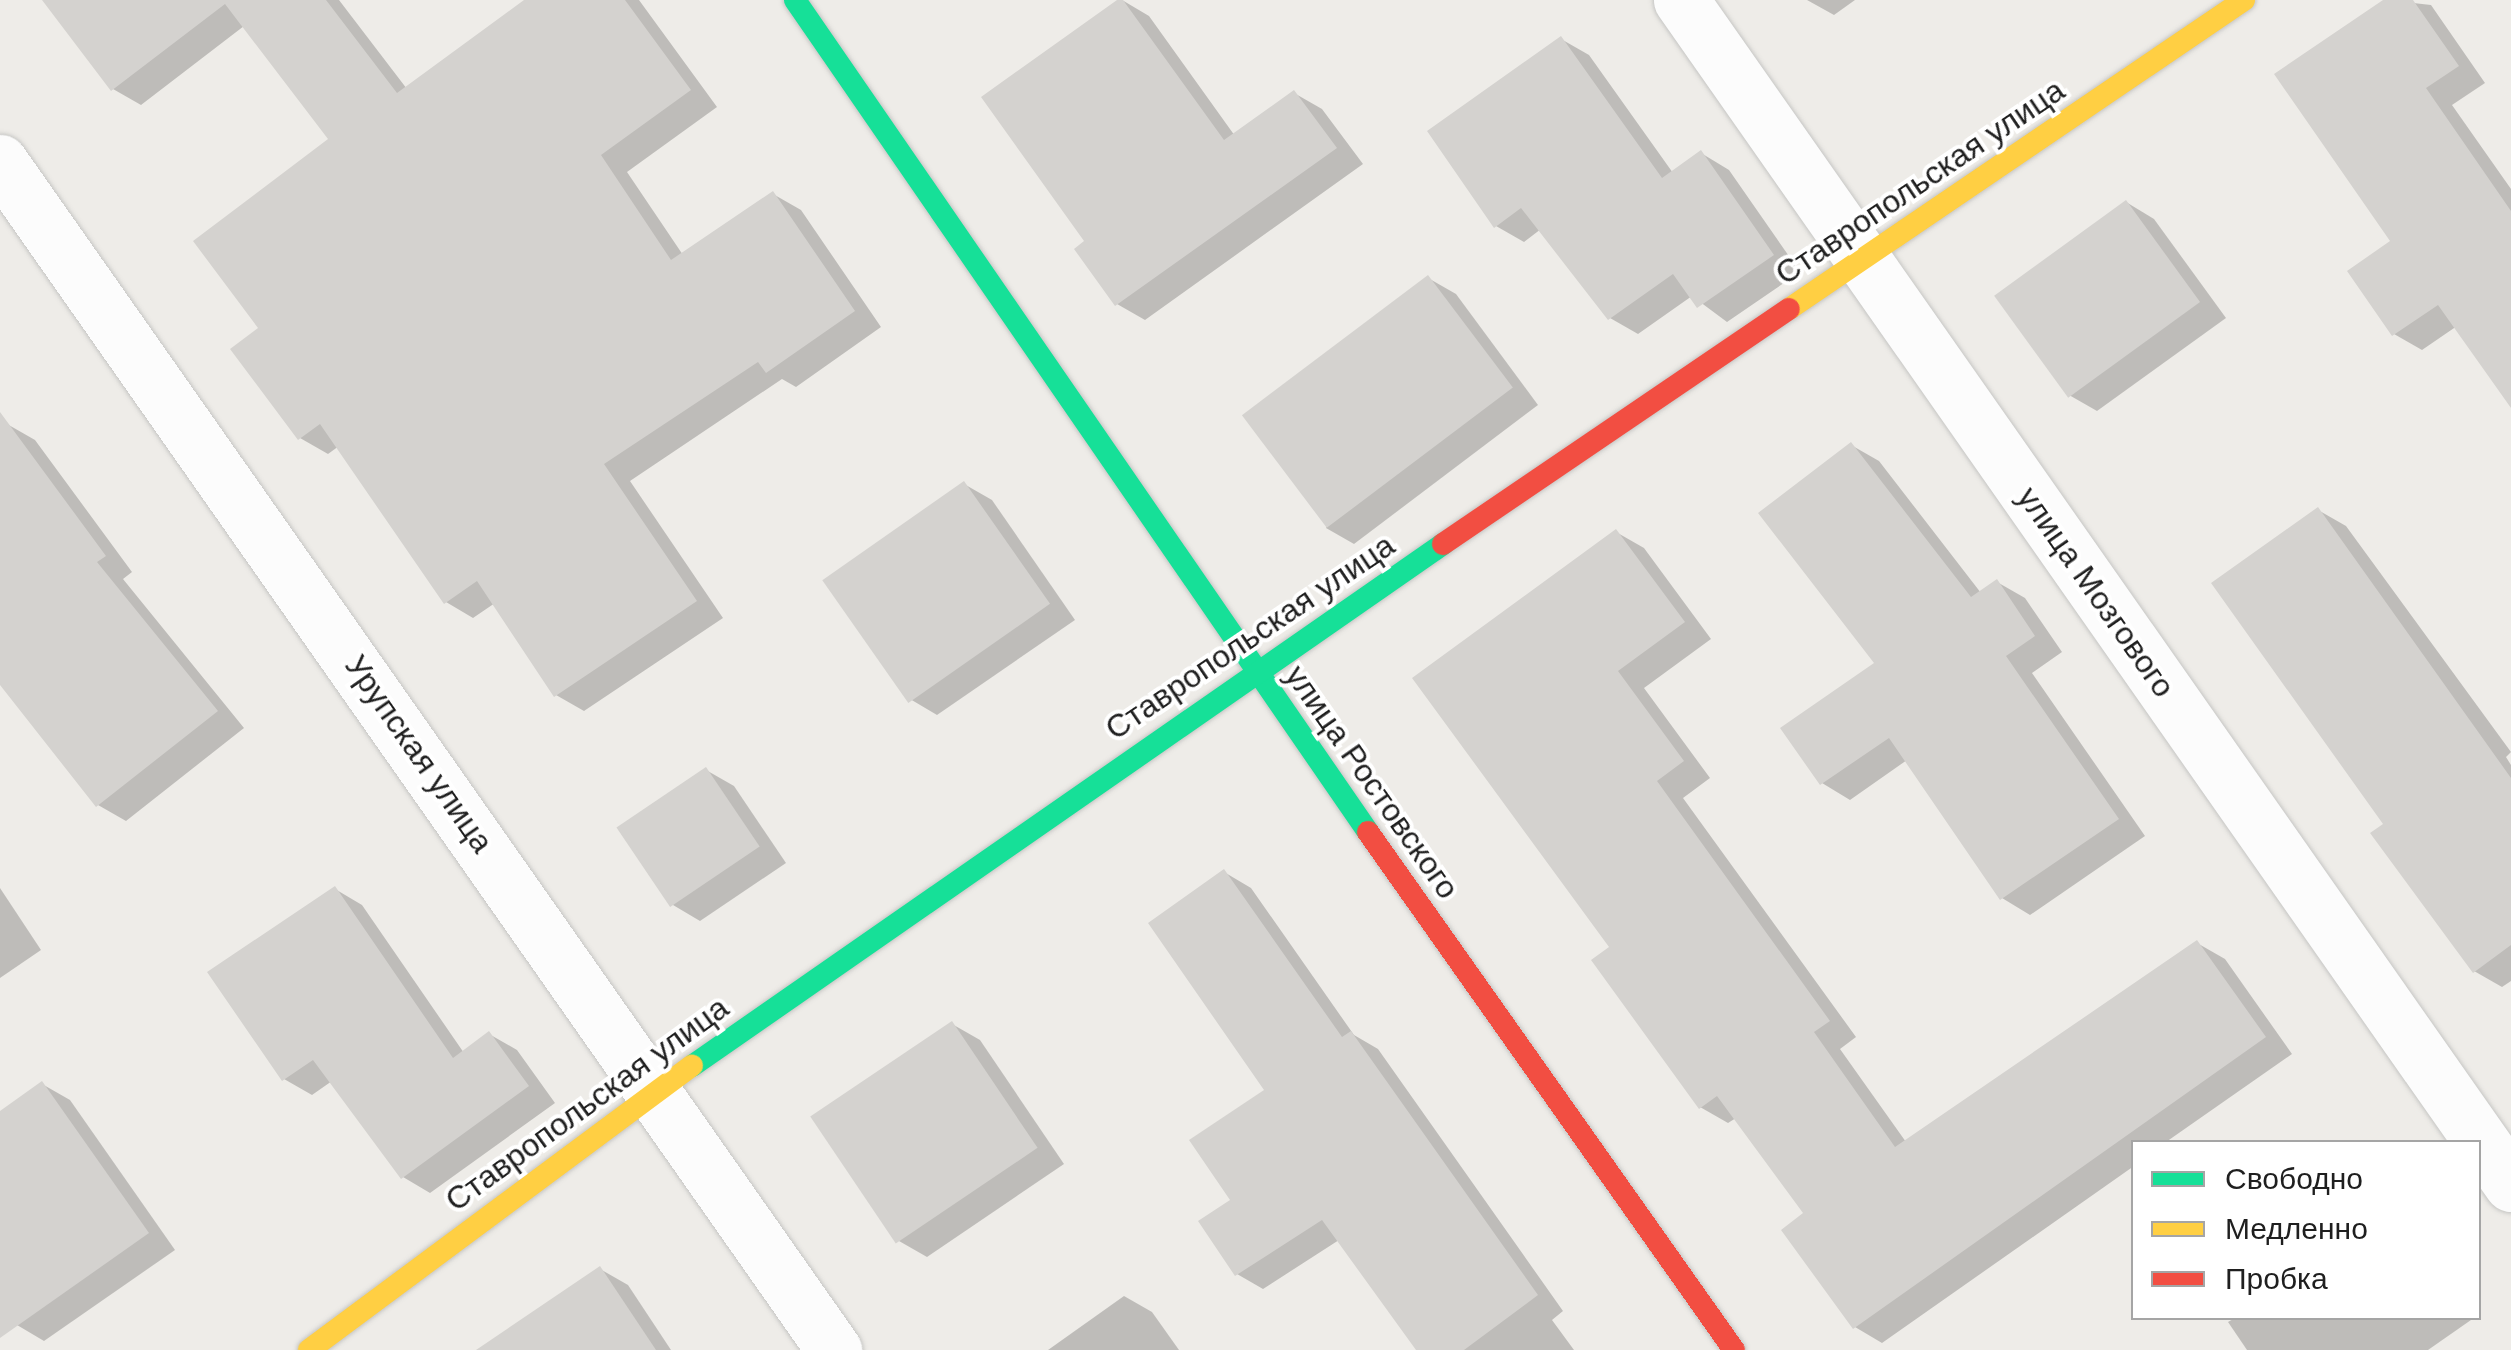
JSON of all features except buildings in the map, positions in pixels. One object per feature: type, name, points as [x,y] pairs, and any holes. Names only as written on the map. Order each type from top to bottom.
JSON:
[{"type":"street","name":"улица Ростовского","points":[[794,0],[1254,672],[1734,1350]]},
{"type":"street","name":"улица Мозгового","points":[[1681,0],[2480,1140]]},
{"type":"street","name":"Ставропольская улица","points":[[309,1350],[657,1090],[1254,672],[2244,0]]},
{"type":"street","name":"Урупская улица","points":[[0,162],[657,1090],[834,1350]]},
{"type":"street","name":"улица Мозгового","points":[[2481,1141],[2511,1184]]},
{"type":"traffic: fast","points":[[795,0],[1368,832]]},
{"type":"traffic: fast","points":[[692,1066],[1443,544]]},
{"type":"traffic: slow","points":[[1789,309],[2244,0]]},
{"type":"traffic: slow","points":[[309,1350],[692,1066]]},
{"type":"traffic: jam","points":[[1443,544],[1789,309]]},
{"type":"traffic: jam","points":[[1368,832],[1734,1350]]}]
